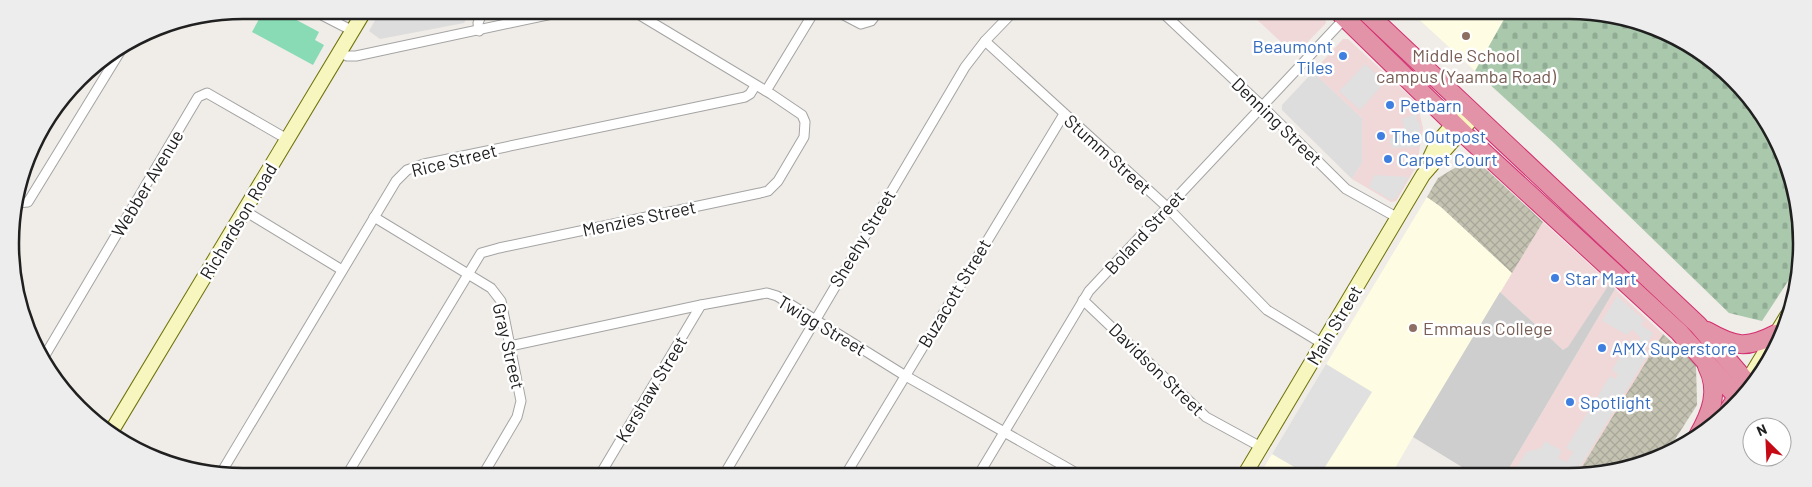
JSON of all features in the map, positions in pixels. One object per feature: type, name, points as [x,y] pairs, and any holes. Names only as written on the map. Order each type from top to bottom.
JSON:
[{"type":"highway","points":[[1346,19],[1457,127],[1624,279],[1700,354],[1740,388]]},
{"type":"highway","points":[[1373,19],[1472,110],[1698,326],[1741,388]]},
{"type":"highway","points":[[1698,326],[1719,338],[1742,346],[1756,343],[1774,335]]},
{"type":"highway","points":[[1700,354],[1710,374],[1714,397],[1706,421]]},
{"type":"main road","name":"Richardson Road","points":[[114,427],[360,19]]},
{"type":"main road","name":"Main Street","points":[[1249,468],[1423,175],[1457,127],[1472,110]]},
{"type":"street","points":[[330,19],[353,31]]},
{"type":"street","points":[[479,31],[480,19]]},
{"type":"street","points":[[340,52],[356,56],[531,19]]},
{"type":"street","name":"Menzies Street","points":[[351,468],[476,258],[489,250],[768,191],[778,181],[804,137],[805,130],[802,115],[797,110],[646,19]]},
{"type":"street","points":[[766,91],[810,19]]},
{"type":"street","points":[[851,19],[861,24],[873,19]]},
{"type":"street","name":"Sheehy Street","points":[[727,468],[814,318],[965,67],[985,41],[1006,19]]},
{"type":"street","name":"Denning Street","points":[[1169,19],[1262,106],[1346,189],[1398,218]]},
{"type":"street","name":"Boland Street","points":[[983,468],[1089,291],[1262,106],[1340,19]]},
{"type":"street","name":"Stumm Street","points":[[985,41],[1167,207],[1268,310],[1322,344]]},
{"type":"street","points":[[23,202],[28,202],[33,195],[47,169],[115,60]]},
{"type":"street","name":"Rice Street","points":[[224,467],[400,176],[415,166],[745,97],[750,94],[755,86]]},
{"type":"street","name":"Webber Avenue","points":[[47,352],[198,97],[207,93],[287,139]]},
{"type":"street","name":"Buzacott Street","points":[[850,468],[904,375],[1064,114]]},
{"type":"street","points":[[244,211],[342,270]]},
{"type":"street","name":"Gray Street","points":[[374,217],[468,274],[498,295],[520,393],[520,410],[487,468]]},
{"type":"street","name":"Twigg Street","points":[[510,346],[766,293],[777,296],[904,375],[1067,468]]},
{"type":"street","name":"Davidson Street","points":[[1083,300],[1206,417],[1261,447]]},
{"type":"street","name":"Kershaw Street","points":[[604,468],[701,305]]},
{"type":"shaded area","points":[[376,19],[466,19],[464,23],[380,39],[369,31]]},
{"type":"shaded area","points":[[1256,19],[1325,19],[1326,23],[1295,55]]},
{"type":"shaded area","name":"Middle School campus (Yaamba Road)","points":[[1418,19],[1504,19],[1475,71]]},
{"type":"shaded area","points":[[1343,39],[1348,39],[1417,103],[1423,128],[1417,165],[1396,201],[1391,202],[1352,179],[1362,163],[1362,118],[1313,72]]},
{"type":"shaded area","points":[[1365,64],[1385,82],[1360,110],[1339,91]]},
{"type":"shaded area","points":[[1313,72],[1362,118],[1362,163],[1352,179],[1282,110],[1282,105]]},
{"type":"shaded area","points":[[1418,113],[1416,119],[1420,124],[1419,147],[1392,148],[1389,139],[1406,133],[1402,119]]},
{"type":"shaded area","points":[[1473,157],[1543,222],[1512,273],[1441,207],[1427,197],[1438,178]]},
{"type":"shaded area","points":[[1374,175],[1408,178],[1396,198],[1391,200],[1369,187]]},
{"type":"shaded area","name":"Emmaus College","points":[[1427,197],[1441,207],[1512,273],[1395,468],[1264,468]]},
{"type":"shaded area","points":[[1543,222],[1610,283],[1568,348],[1563,350],[1500,292]]},
{"type":"shaded area","points":[[1610,283],[1615,289],[1509,468],[1464,468],[1413,437],[1500,292],[1563,350],[1568,347]]},
{"type":"shaded area","points":[[1615,289],[1663,334],[1581,468],[1509,468]]},
{"type":"shaded area","points":[[1617,296],[1644,320],[1641,325],[1653,333],[1643,351],[1648,354],[1579,468],[1516,468],[1526,452],[1541,448],[1545,441],[1562,451],[1558,458],[1567,462],[1573,452],[1566,448],[1610,376],[1615,379],[1618,374],[1612,370],[1630,340],[1637,344],[1641,338],[1632,329],[1627,335],[1602,321]]},
{"type":"shaded area","points":[[1663,334],[1696,365],[1697,405],[1673,442],[1627,461],[1581,468]]},
{"type":"shaded area","points":[[1326,364],[1372,392],[1324,468],[1296,468],[1272,454]]},
{"type":"green space","points":[[259,19],[295,19],[319,32],[315,40],[324,45],[313,65],[252,32]]},
{"type":"green space","points":[[1504,19],[1583,19],[1627,26],[1655,36],[1681,49],[1717,75],[1747,107],[1763,131],[1776,157],[1789,200],[1793,229],[1793,258],[1790,278],[1762,321],[1729,313],[1554,143],[1475,71]]},
{"type":"place","name":"Middle School campus (Yaamba Road)","points":[[1466,36]]},
{"type":"place","name":"Beaumont Tiles","points":[[1343,56]]},
{"type":"place","name":"Petbarn","points":[[1390,105]]},
{"type":"place","name":"The Outpost","points":[[1381,136]]},
{"type":"place","name":"Carpet Court","points":[[1388,159]]},
{"type":"place","name":"Star Mart","points":[[1555,278]]},
{"type":"place","name":"Emmaus College","points":[[1413,328]]},
{"type":"place","name":"AMX Superstore","points":[[1602,348]]},
{"type":"place","name":"Spotlight","points":[[1570,402]]}]
